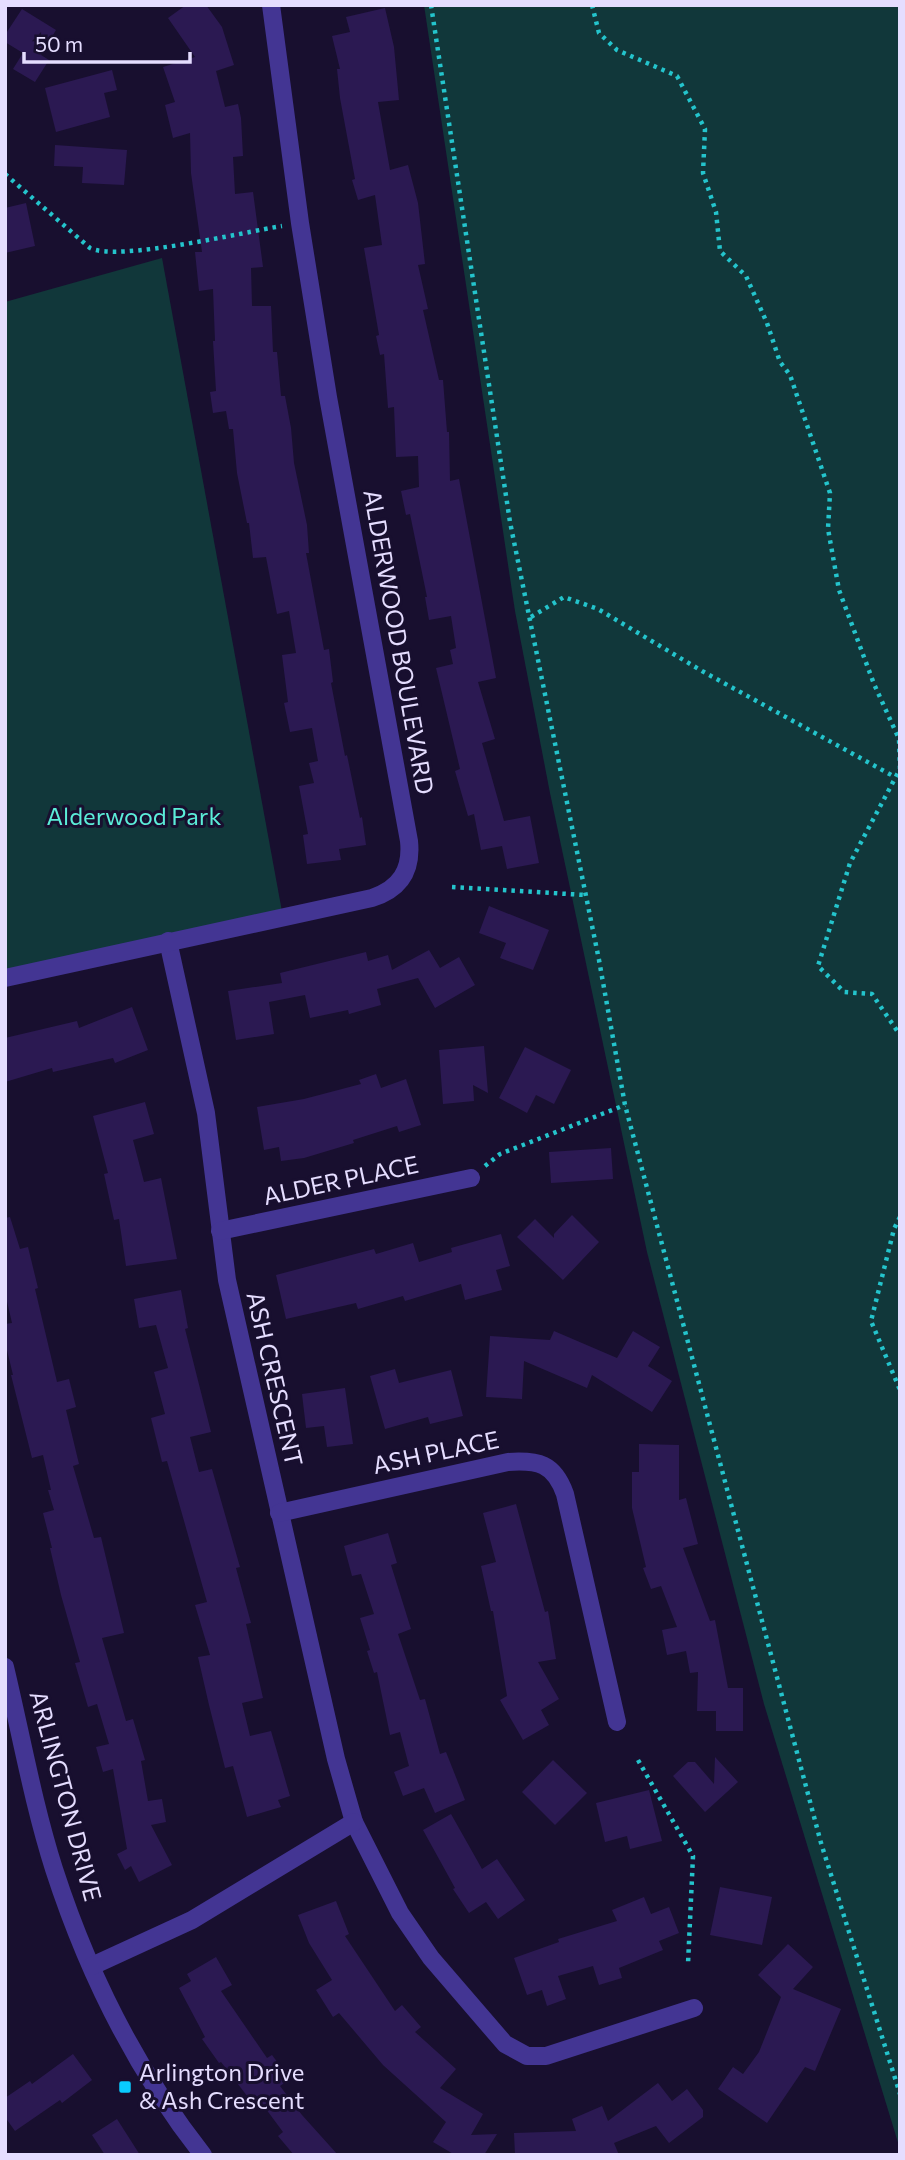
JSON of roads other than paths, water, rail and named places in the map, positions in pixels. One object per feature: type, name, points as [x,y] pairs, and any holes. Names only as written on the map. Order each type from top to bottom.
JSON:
[{"type":"street","name":"ALDERWOOD BOULEVARD","points":[[5,978],[372,898],[396,886],[410,859],[409,841],[326,383],[300,223],[271,5]]},
{"type":"street","name":"ASH CRESCENT","points":[[168,941],[206,1113],[227,1280],[336,1759],[354,1822],[400,1913],[424,1949],[494,2033],[515,2051],[527,2056],[546,2056],[694,2008]]},
{"type":"street","name":"ALDER PLACE","points":[[220,1231],[471,1178]]},
{"type":"street","name":"ASH PLACE","points":[[279,1513],[508,1462],[531,1461],[545,1466],[561,1482],[565,1494],[617,1722]]},
{"type":"street","name":"ARLINGTON DRIVE","points":[[5,1668],[54,1868],[92,1966],[145,2073],[203,2155]]},
{"type":"street","points":[[92,1966],[192,1920],[354,1822]]},
{"type":"place","name":"Arlington Drive & Ash Crescent","points":[[125,2087]]},
{"type":"park label","name":"Alderwood Park","points":[[134,817]]}]
